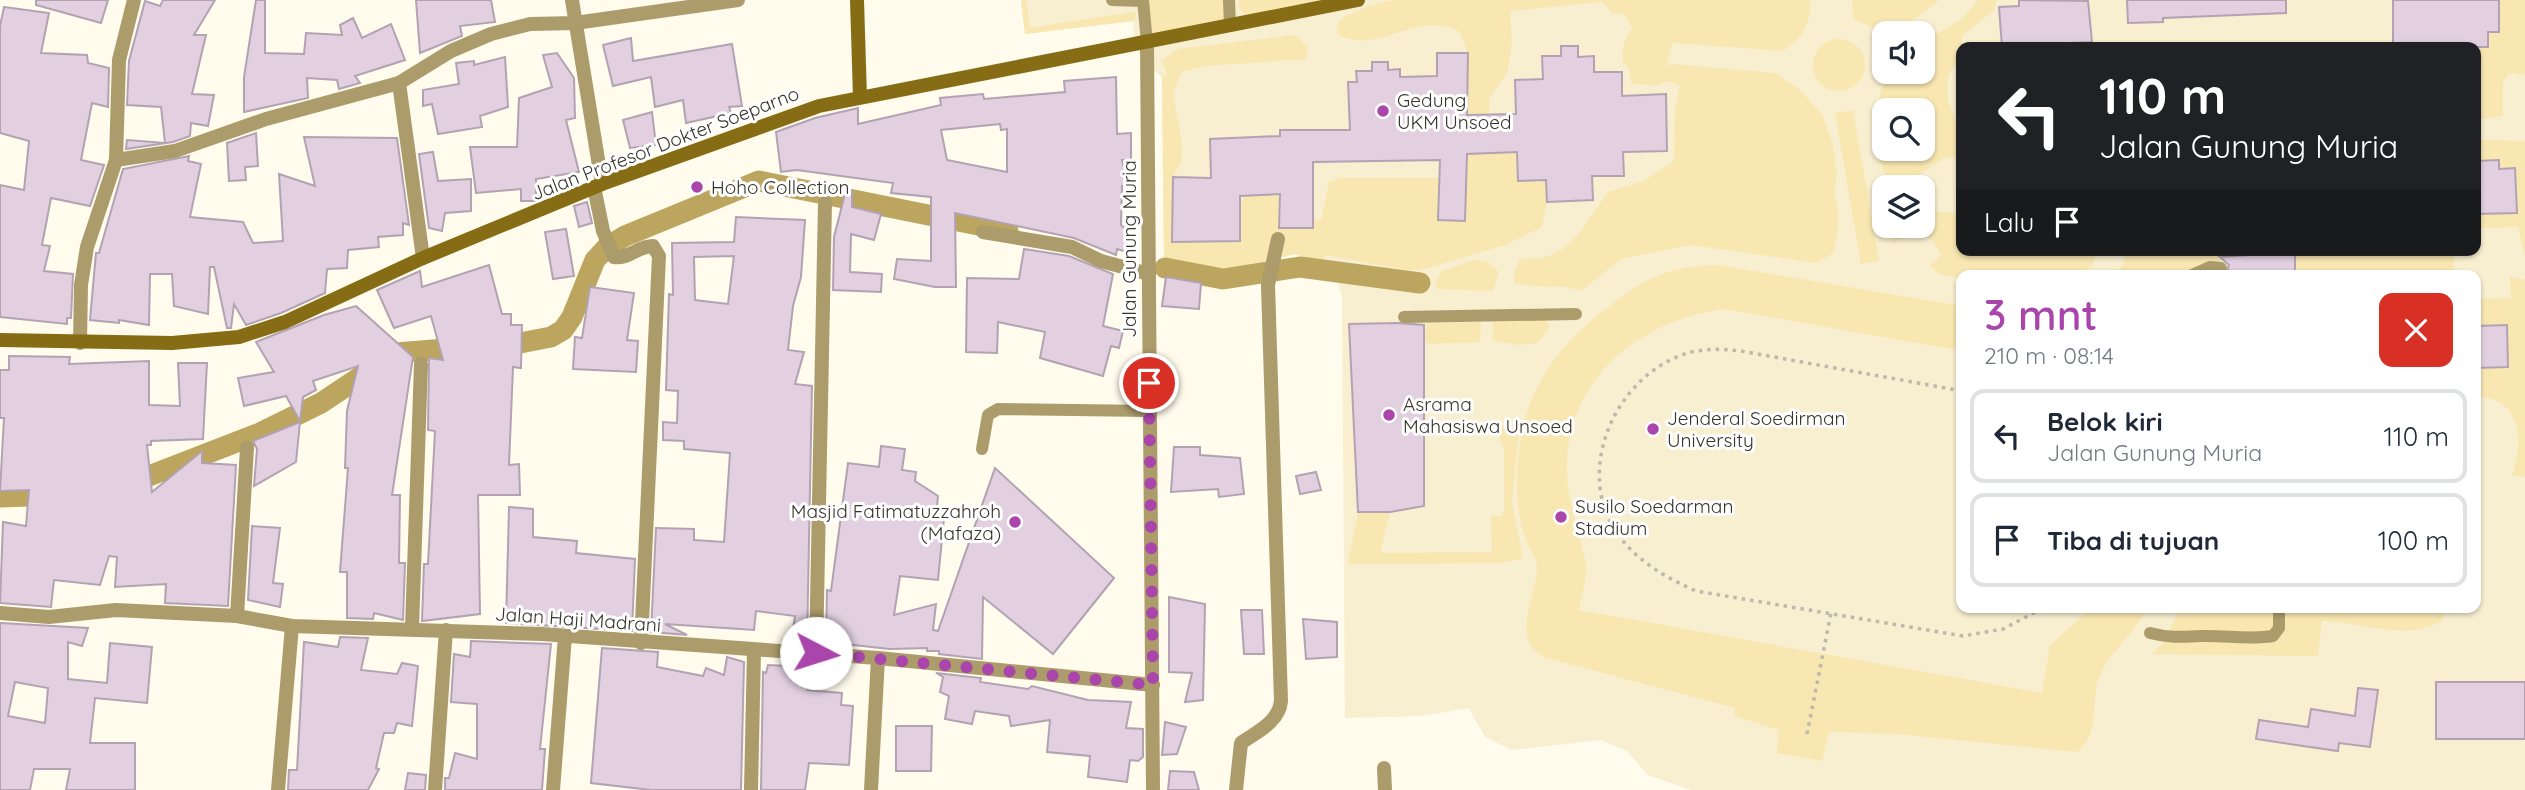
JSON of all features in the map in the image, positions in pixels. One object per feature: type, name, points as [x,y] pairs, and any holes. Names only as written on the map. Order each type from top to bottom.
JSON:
[{"type":"street","points":[[79,343],[80,285],[87,247],[116,160],[119,60],[134,0]]},
{"type":"street","points":[[572,0],[603,232],[614,257],[622,258],[645,246],[653,246],[659,256],[641,643]]},
{"type":"street","points":[[116,160],[175,151],[253,123],[399,83],[451,51],[491,34],[530,24],[575,23],[738,0]]},
{"type":"street","points":[[857,0],[860,97]]},
{"type":"street","name":"Jalan Profesor Dokter Soeparno","points":[[0,340],[172,343],[239,337],[285,321],[424,258],[598,185],[819,106],[1357,0]]},
{"type":"street","name":"Jalan Gunung Muria","points":[[1147,43],[1153,790]]},
{"type":"street","points":[[399,83],[424,258]]},
{"type":"street","points":[[816,653],[825,204]]},
{"type":"street","points":[[983,232],[1072,247],[1101,261],[1149,274]]},
{"type":"street","points":[[1236,790],[1241,743],[1271,721],[1280,710],[1281,701],[1268,285],[1278,239]]},
{"type":"street","points":[[412,628],[421,364]]},
{"type":"street","points":[[237,616],[247,448]]},
{"type":"street","name":"Jalan Haji Madrani","points":[[0,613],[49,617],[116,610],[237,616],[292,626],[412,628],[565,636],[878,658],[1153,685]]},
{"type":"street","points":[[278,790],[292,626]]},
{"type":"street","points":[[435,790],[446,630]]},
{"type":"street","points":[[554,790],[565,636]]},
{"type":"street","points":[[751,790],[754,650]]},
{"type":"street","points":[[871,790],[878,658]]},
{"type":"street","points":[[1384,768],[1385,790]]},
{"type":"lane","points":[[1112,0],[1143,1],[1147,43]]},
{"type":"lane","points":[[1229,0],[1230,26]]},
{"type":"lane","points":[[2203,270],[2210,267],[2221,268]]},
{"type":"lane","points":[[1404,317],[1576,314]]},
{"type":"lane","points":[[982,449],[988,415],[998,409],[1149,411]]},
{"type":"lane","points":[[2150,633],[2171,639],[2200,636],[2253,640],[2273,636],[2279,628],[2279,613]]},
{"type":"path","points":[[1956,390],[1717,348],[1687,354],[1656,369],[1629,391],[1612,416],[1601,452],[1599,478],[1604,507],[1620,538],[1642,561],[1668,578],[1696,591],[1963,636],[2003,629],[2034,613]]},
{"type":"path","points":[[1807,734],[1831,614]]},
{"type":"shaded area","name":"Jenderal Soedirman University","points":[[1021,0],[2525,0],[2525,790],[1691,790],[1648,775],[1627,751],[1601,740],[1512,750],[1485,737],[1469,708],[1422,716],[1345,718],[1342,296],[1337,280],[1322,262],[1295,254],[1238,268],[1211,269],[1164,259],[1162,78],[1141,56],[1135,43],[1133,21],[1025,34]]},
{"type":"shaded area","points":[[1021,0],[1026,0],[1030,28],[1137,11],[1134,21],[1025,34]]},
{"type":"shaded area","points":[[1144,0],[1229,0],[1230,26],[1147,43]]},
{"type":"shaded area","points":[[1240,0],[1329,0],[1245,16],[1238,6]]},
{"type":"shaded area","points":[[1394,0],[1810,0],[1809,16],[1804,30],[1796,41],[1783,51],[1672,43],[1667,66],[1672,64],[1776,73],[1800,90],[1823,116],[1833,146],[1837,176],[1834,194],[1838,208],[1838,231],[1833,253],[1817,263],[1691,245],[1621,259],[1581,291],[1514,283],[1514,272],[1520,259],[1544,258],[1563,249],[1578,235],[1608,192],[1644,181],[1674,161],[1675,108],[1680,86],[1667,81],[1655,86],[1631,83],[1629,68],[1623,63],[1622,53],[1632,28],[1624,14],[1612,13],[1602,2],[1510,11],[1512,44],[1507,73],[1489,99],[1489,153],[1517,152],[1518,181],[1546,180],[1547,202],[1542,227],[1505,245],[1425,269],[1407,270],[1326,255],[1322,262],[1295,254],[1238,268],[1211,269],[1164,259],[1162,78],[1167,74],[1162,61],[1177,49],[1295,35],[1308,48],[1306,59],[1206,66],[1181,72],[1173,94],[1182,144],[1181,162],[1173,177],[1172,242],[1240,241],[1240,204],[1246,196],[1276,194],[1280,200],[1280,228],[1313,218],[1321,221],[1329,182],[1340,178],[1439,178],[1438,220],[1465,220],[1468,53],[1460,32],[1444,26],[1428,26],[1367,40],[1352,40],[1337,34],[1339,21],[1365,8]]},
{"type":"shaded area","points":[[1852,0],[1939,0],[1911,21],[1872,21],[1872,26],[1853,18]]},
{"type":"shaded area","points":[[1978,0],[1997,0],[1994,10],[1962,36],[1962,42],[1956,42],[1956,63],[1948,79],[1947,91],[1956,127],[1956,157],[1945,157],[1919,175],[1886,175],[1881,161],[1935,161],[1935,98],[1879,98],[1883,85],[1935,84],[1935,35],[1962,19]]},
{"type":"shaded area","points":[[2393,0],[2525,0],[2525,75],[2509,73],[2503,82],[2503,116],[2481,119],[2481,42],[2393,42]]},
{"type":"shaded area","points":[[1839,39],[1849,41],[1857,47],[1863,55],[1863,75],[1857,83],[1849,89],[1839,91],[1829,89],[1821,83],[1815,75],[1813,65],[1815,55],[1821,47],[1829,41]]},
{"type":"shaded area","points":[[1853,110],[1872,220],[1872,238],[1875,238],[1879,261],[1861,264],[1835,113]]},
{"type":"shaded area","points":[[2481,140],[2525,141],[2525,257],[2518,227],[2481,228],[2481,215],[2517,212],[2515,169],[2499,169],[2481,163]]},
{"type":"shaded area","points":[[1935,211],[1956,213],[1956,256],[2095,256],[2092,266],[2086,270],[1956,270],[1956,278],[1939,274],[1930,266],[1941,255],[1931,238],[1935,238]]},
{"type":"shaded area","points":[[2125,256],[2234,256],[2220,257],[2221,270],[2119,270]]},
{"type":"shaded area","points":[[2295,256],[2454,256],[2454,270],[2295,270]]},
{"type":"shaded area","points":[[1476,259],[1488,262],[1499,272],[1493,291],[1438,289],[1435,283],[1442,271]]},
{"type":"shaded area","points":[[1718,265],[1956,305],[1956,350],[1725,309],[1693,315],[1636,341],[1613,360],[1593,383],[1578,410],[1569,440],[1568,485],[1586,563],[1579,610],[2042,693],[2050,646],[2086,613],[2144,613],[2104,666],[2097,685],[2090,735],[2077,752],[1898,734],[1829,732],[1822,761],[1777,753],[1779,730],[1734,716],[1735,708],[1543,657],[1531,646],[1526,627],[1537,567],[1523,530],[1517,490],[1522,435],[1528,410],[1538,387],[1566,345],[1607,308],[1646,281],[1671,271]]},
{"type":"shaded area","points":[[2510,276],[2525,280],[2525,477],[2512,476],[2518,436],[2511,413],[2502,404],[2481,398],[2481,299],[2511,298]]},
{"type":"shaded area","points":[[1494,317],[1545,318],[1550,327],[1537,343],[1518,345],[1492,340]]},
{"type":"shaded area","points":[[1481,322],[1480,342],[1428,344],[1424,336],[1428,323]]},
{"type":"shaded area","points":[[1500,425],[1519,429],[1512,502],[1523,558],[1503,563],[1348,564],[1358,512],[1390,512],[1380,553],[1492,552],[1491,515],[1502,516],[1504,509],[1504,450],[1499,437]]},
{"type":"shaded area","points":[[2178,613],[2444,613],[2443,620],[2415,630],[2322,621],[2318,656],[2152,654],[2163,643]]},
{"type":"building","points":[[36,0],[108,0],[101,23],[36,5]]},
{"type":"building","points":[[163,0],[215,0],[194,35],[206,35],[192,94],[214,95],[208,126],[191,123],[190,136],[173,142],[126,149],[127,140],[165,143],[161,107],[127,105],[129,61],[145,1],[160,6]]},
{"type":"building","points":[[256,0],[265,0],[265,53],[304,54],[306,33],[342,35],[340,25],[353,18],[362,38],[391,24],[405,60],[355,76],[360,83],[339,89],[337,80],[307,78],[308,98],[244,112],[244,77]]},
{"type":"building","points":[[416,0],[491,0],[495,22],[460,26],[462,36],[420,53]]},
{"type":"building","points":[[2019,0],[2088,1],[2092,42],[2002,42],[1999,7],[2019,6]]},
{"type":"building","points":[[2127,0],[2286,0],[2286,13],[2163,18],[2163,22],[2128,23]]},
{"type":"building","points":[[2393,0],[2499,0],[2499,32],[2488,32],[2488,47],[2481,47],[2481,42],[2393,42]]},
{"type":"building","points":[[4,7],[49,13],[41,53],[87,55],[88,63],[109,68],[108,107],[92,103],[81,160],[104,165],[90,206],[51,198],[42,245],[50,246],[44,271],[73,274],[71,318],[67,318],[67,324],[0,317],[0,185],[24,190],[29,141],[0,133],[0,26]]},
{"type":"building","points":[[631,38],[633,61],[732,44],[742,106],[729,107],[731,113],[686,123],[683,100],[655,107],[651,77],[613,86],[603,45]]},
{"type":"building","points":[[1561,46],[1578,46],[1578,57],[1594,56],[1594,72],[1622,72],[1622,96],[1666,94],[1667,151],[1623,152],[1624,176],[1592,176],[1593,200],[1547,202],[1546,180],[1518,181],[1517,152],[1467,154],[1465,221],[1438,220],[1440,160],[1313,162],[1313,228],[1279,228],[1280,194],[1240,196],[1240,241],[1172,242],[1173,177],[1211,178],[1210,139],[1280,136],[1280,130],[1350,130],[1348,82],[1357,82],[1356,71],[1372,71],[1372,62],[1388,62],[1388,70],[1400,69],[1400,77],[1437,76],[1437,53],[1468,53],[1467,115],[1516,114],[1515,80],[1543,79],[1542,56],[1561,56]]},
{"type":"building","points":[[557,53],[574,78],[575,118],[566,120],[579,172],[536,179],[536,201],[521,201],[521,189],[476,193],[470,147],[517,147],[519,98],[552,87],[543,55]]},
{"type":"building","points":[[505,57],[508,107],[480,116],[482,127],[438,134],[432,104],[423,106],[423,90],[459,84],[456,63],[474,61],[474,65]]},
{"type":"building","points":[[1116,77],[1117,134],[1131,133],[1131,160],[1122,160],[1129,186],[1122,186],[1121,225],[1128,231],[1127,252],[1117,249],[1116,255],[1074,238],[955,213],[956,287],[935,287],[894,279],[897,259],[931,261],[931,197],[891,193],[893,183],[797,170],[781,172],[776,132],[815,118],[858,108],[858,124],[941,105],[940,98],[983,94],[984,99],[1065,92],[1064,81]],"holes":[[[1000,124],[1001,130],[1007,129],[1007,172],[947,160],[941,130]]]},
{"type":"building","points":[[652,112],[656,145],[630,148],[623,120]]},
{"type":"building","points":[[256,133],[258,166],[245,167],[246,180],[229,181],[227,143]]},
{"type":"building","points":[[304,137],[397,138],[409,225],[403,223],[403,235],[378,237],[379,247],[348,250],[347,268],[327,269],[325,293],[246,325],[234,304],[231,328],[227,328],[214,267],[210,267],[208,314],[174,306],[172,274],[150,274],[149,325],[119,320],[119,323],[90,320],[96,253],[99,253],[123,169],[189,156],[188,161],[201,164],[190,217],[243,222],[253,243],[283,241],[279,174],[315,186]]},
{"type":"building","points":[[433,152],[438,181],[471,179],[471,211],[445,213],[442,231],[429,228],[419,154]]},
{"type":"building","points":[[2499,160],[2499,169],[2515,168],[2517,213],[2481,214],[2481,161]]},
{"type":"building","points":[[846,190],[852,191],[852,207],[881,214],[874,240],[851,234],[850,272],[882,274],[881,292],[833,290],[834,237]]},
{"type":"building","points":[[587,202],[592,223],[579,227],[574,206]]},
{"type":"building","points":[[736,217],[805,220],[801,277],[793,306],[788,350],[804,352],[795,384],[812,386],[807,643],[791,642],[795,616],[756,611],[754,630],[665,624],[687,635],[651,632],[656,528],[694,529],[694,540],[724,542],[730,453],[684,449],[684,441],[663,440],[663,422],[677,423],[678,391],[666,390],[669,294],[673,295],[672,243],[734,242]],"holes":[[[734,256],[728,304],[695,300],[694,257]]]},
{"type":"building","points":[[566,229],[574,276],[553,279],[545,232]]},
{"type":"building","points":[[1024,249],[1069,256],[1113,274],[1103,326],[1123,331],[1119,348],[1111,346],[1103,376],[1040,358],[1045,332],[998,322],[997,353],[966,352],[967,278],[1019,279]]},
{"type":"building","points":[[2295,256],[2295,270],[2228,270],[2229,265],[2220,257]]},
{"type":"building","points":[[489,265],[502,314],[511,314],[511,325],[522,325],[521,368],[513,367],[509,465],[519,464],[520,495],[478,495],[480,614],[422,621],[435,431],[428,430],[429,358],[443,360],[431,316],[394,328],[377,290],[420,271],[422,287]]},
{"type":"building","points":[[1166,277],[1201,283],[1199,309],[1162,306]]},
{"type":"building","points":[[590,287],[634,293],[627,340],[638,341],[636,372],[573,369],[575,337],[582,338]]},
{"type":"building","points":[[356,306],[413,357],[392,495],[400,495],[399,563],[405,563],[403,620],[374,613],[373,619],[347,618],[347,572],[340,572],[348,468],[345,468],[347,411],[358,366],[313,381],[316,390],[303,397],[300,421],[286,396],[244,406],[238,378],[274,372],[256,342],[324,315]]},
{"type":"building","name":"Asrama Mahasiswa Unsoed","points":[[1349,324],[1424,325],[1424,506],[1390,512],[1358,512]]},
{"type":"building","points":[[2507,325],[2508,367],[2481,368],[2481,326]]},
{"type":"building","points":[[9,356],[70,357],[69,364],[149,361],[149,405],[180,406],[178,363],[207,363],[203,439],[151,441],[151,445],[147,445],[152,492],[202,451],[202,463],[236,465],[228,606],[165,603],[166,584],[115,587],[117,557],[109,556],[100,585],[54,580],[51,607],[0,603],[3,522],[26,526],[29,490],[0,491],[4,418],[0,418],[0,370],[9,370]]},
{"type":"building","points":[[300,422],[296,462],[254,486],[257,449],[253,441]]},
{"type":"building","points":[[881,446],[905,449],[902,470],[916,472],[915,481],[938,496],[936,517],[944,518],[938,580],[900,576],[894,615],[936,604],[933,630],[938,631],[995,468],[1114,578],[1053,654],[983,597],[982,659],[939,654],[939,651],[927,651],[927,648],[890,649],[826,642],[827,590],[831,591],[848,463],[879,467]]},
{"type":"building","points":[[1174,447],[1200,447],[1200,455],[1240,458],[1244,494],[1219,497],[1218,489],[1171,492]]},
{"type":"building","points":[[1316,472],[1321,490],[1300,494],[1296,476]]},
{"type":"building","points":[[509,507],[533,509],[533,537],[577,541],[576,553],[635,559],[632,631],[506,623]]},
{"type":"building","points":[[252,526],[280,528],[273,583],[283,584],[280,607],[248,600]]},
{"type":"building","points":[[1169,597],[1205,604],[1203,700],[1185,702],[1192,673],[1169,672]]},
{"type":"building","points":[[1241,610],[1262,610],[1264,654],[1244,654]]},
{"type":"building","points":[[1303,619],[1337,622],[1337,657],[1306,659]]},
{"type":"building","points":[[0,623],[88,628],[82,646],[68,642],[68,679],[107,683],[110,643],[152,647],[147,703],[95,698],[90,743],[135,743],[135,790],[66,790],[70,769],[34,769],[30,790],[0,790]],"holes":[[[15,682],[48,688],[45,723],[8,716]]]},
{"type":"building","points":[[340,637],[368,638],[361,670],[397,674],[402,663],[418,666],[412,726],[397,723],[394,733],[384,733],[376,768],[379,769],[368,790],[288,790],[289,770],[297,770],[304,642],[338,647]]},
{"type":"building","points":[[471,641],[551,644],[540,749],[545,749],[542,790],[445,790],[445,778],[449,778],[455,753],[477,759],[477,704],[451,702],[454,654],[470,657]]},
{"type":"building","points":[[602,648],[658,652],[657,667],[703,676],[706,668],[724,675],[727,657],[744,662],[741,790],[651,790],[591,783]]},
{"type":"building","points":[[789,661],[810,663],[807,690],[842,693],[841,705],[853,706],[849,765],[809,763],[805,790],[761,790],[763,672],[766,673],[768,665],[788,666]]},
{"type":"building","points":[[936,673],[981,678],[980,682],[1028,689],[1032,686],[1088,700],[1131,702],[1126,728],[1143,729],[1143,757],[1138,761],[1130,760],[1127,782],[1088,777],[1090,756],[1047,752],[1050,720],[1011,726],[1009,716],[975,711],[972,724],[945,719],[949,696],[940,692],[943,677]]},
{"type":"building","points":[[2436,682],[2525,682],[2525,739],[2436,739]]},
{"type":"building","points":[[2358,688],[2378,690],[2370,747],[2339,743],[2338,751],[2256,739],[2259,720],[2308,727],[2311,709],[2355,716]]},
{"type":"building","points":[[1165,722],[1186,727],[1177,754],[1162,755]]},
{"type":"building","points":[[896,726],[932,726],[931,771],[896,771]]},
{"type":"building","points":[[1170,771],[1194,772],[1199,790],[1168,790]]},
{"type":"building","points":[[408,773],[426,775],[425,790],[405,790]]},
{"type":"waterway","points":[[123,486],[260,433],[321,403],[396,353],[520,343],[551,337],[563,330],[572,317],[595,260],[607,247],[625,236],[759,181],[1008,231]]},
{"type":"waterway","points":[[1165,268],[1223,279],[1300,267],[1420,283]]},
{"type":"waterway","points":[[0,497],[57,495]]},
{"type":"place","name":"Gedung UKM Unsoed","points":[[1383,111]]},
{"type":"place","name":"Hoho Collection","points":[[697,187]]},
{"type":"place","name":"Asrama Mahasiswa Unsoed","points":[[1389,415]]},
{"type":"place","name":"Jenderal Soedirman University","points":[[1653,429]]},
{"type":"place","name":"Susilo Soedarman Stadium","points":[[1561,517]]},
{"type":"place","name":"Masjid Fatimatuzzahroh (Mafaza)","points":[[1015,522]]},
{"type":"route","points":[[816,653],[1153,685],[1149,383]]}]
